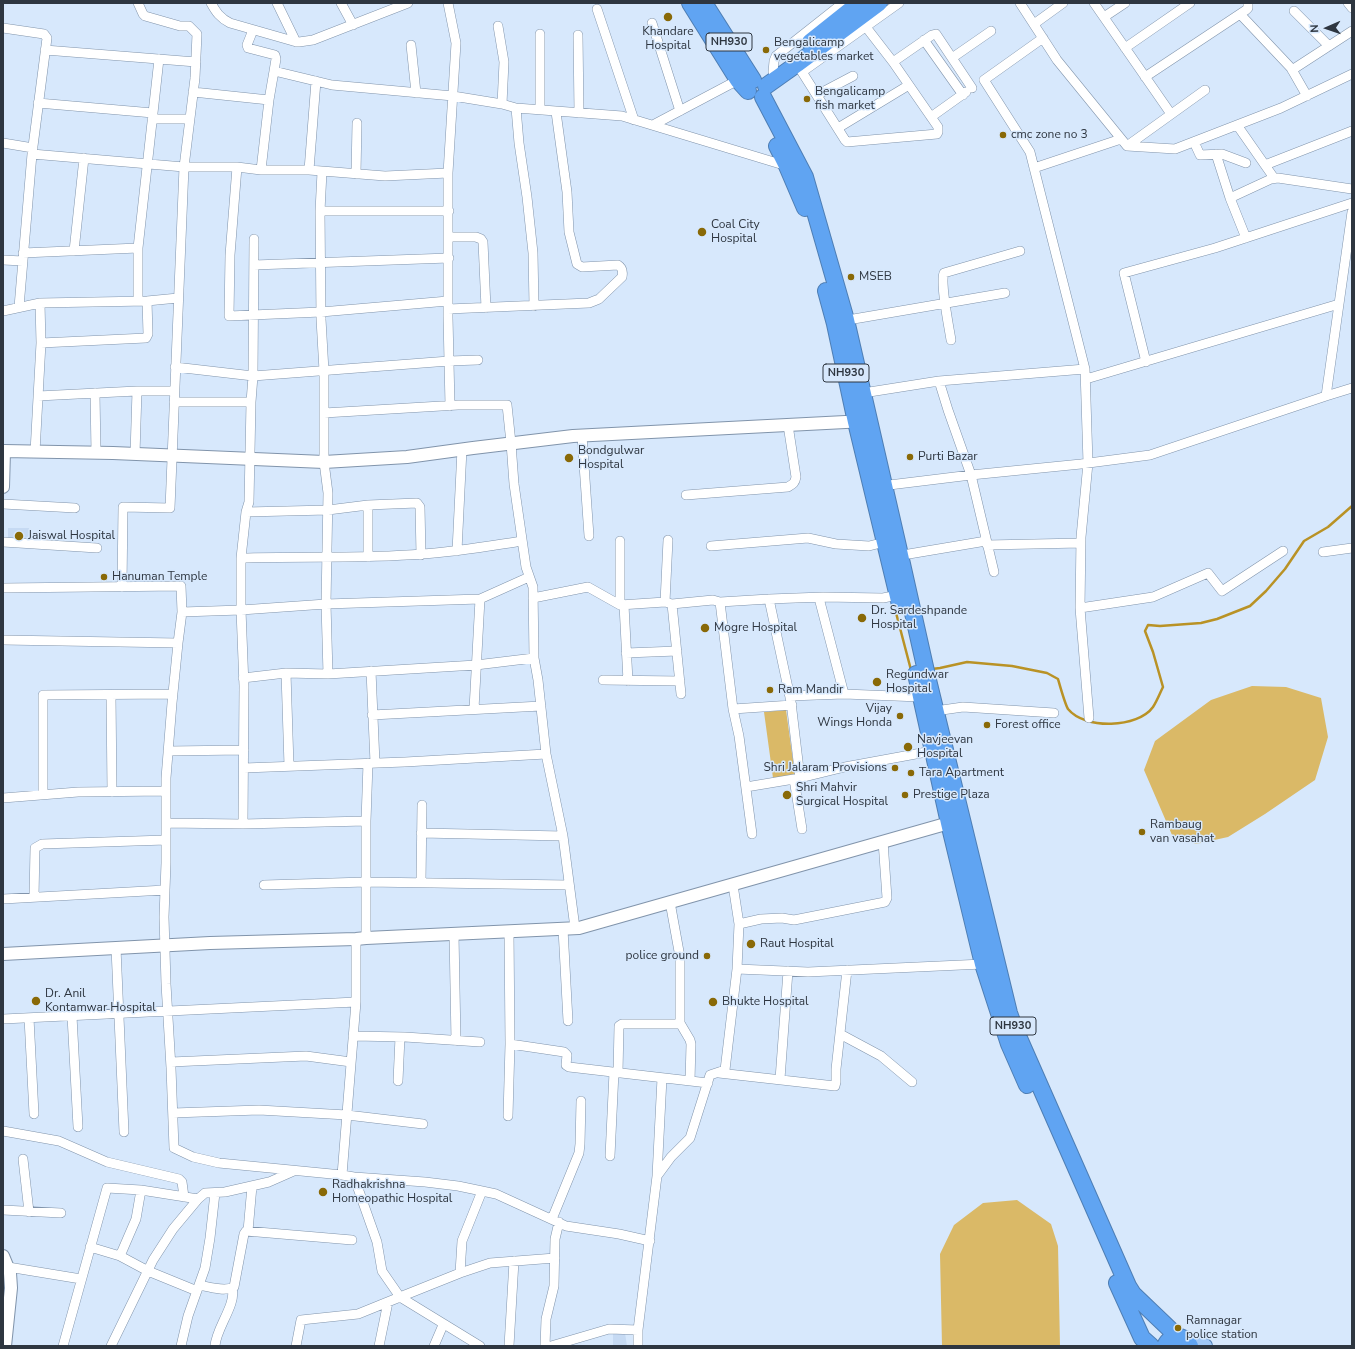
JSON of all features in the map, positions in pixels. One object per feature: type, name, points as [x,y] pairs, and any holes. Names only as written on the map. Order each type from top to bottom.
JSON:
[{"type":"highway","name":"NH930","points":[[690,3],[757,85],[787,166],[805,208],[840,322]]},
{"type":"highway","name":"NH930","points":[[704,3],[757,85],[806,177],[878,487],[884,549],[892,596],[917,652]]},
{"type":"highway","points":[[757,85],[853,11],[879,3]]},
{"type":"highway","points":[[757,85],[800,68],[853,11]]},
{"type":"highway","name":"NH930","points":[[848,358],[862,393],[862,421]]},
{"type":"highway","name":"NH930","points":[[884,549],[917,652],[932,751],[955,820],[1014,1027],[1128,1286],[1133,1294],[1181,1343]]},
{"type":"highway","name":"NH930","points":[[922,686],[936,711],[955,820],[983,964],[1009,1044],[1142,1338],[1151,1346]]},
{"type":"main road","points":[[1181,1343],[1205,1346]]},
{"type":"street","points":[[211,3],[218,15],[223,20],[251,35],[296,42],[313,40],[408,3]]},
{"type":"street","points":[[277,3],[296,42]]},
{"type":"street","points":[[341,3],[353,25]]},
{"type":"street","points":[[448,3],[456,43],[448,173],[450,406]]},
{"type":"street","points":[[800,68],[845,140],[850,142],[934,135],[939,130],[931,117],[893,62],[853,11],[899,3]]},
{"type":"street","points":[[1020,3],[1057,60],[1124,143],[1175,149],[1281,108],[1352,74]]},
{"type":"street","points":[[1034,24],[1063,3]]},
{"type":"street","points":[[1094,3],[1171,114]]},
{"type":"street","points":[[1104,17],[1126,3]]},
{"type":"street","points":[[1125,48],[1190,3]]},
{"type":"street","points":[[1145,77],[1240,14],[1248,8],[1248,3]]},
{"type":"street","points":[[1348,3],[1352,8]]},
{"type":"street","points":[[122,587],[123,507],[170,508],[184,167],[196,62],[197,34],[189,26],[180,26],[145,16],[140,7]]},
{"type":"street","points":[[597,9],[634,120]]},
{"type":"street","points":[[1294,11],[1329,46]]},
{"type":"street","points":[[1240,14],[1292,70],[1307,96]]},
{"type":"street","points":[[652,23],[680,110]]},
{"type":"street","points":[[498,26],[504,62],[502,104]]},
{"type":"street","points":[[3,28],[45,35],[47,38],[32,151],[19,307]]},
{"type":"street","points":[[952,58],[990,31]]},
{"type":"street","points":[[1292,70],[1352,31]]},
{"type":"street","points":[[540,34],[540,109]]},
{"type":"street","points":[[893,62],[924,40],[936,34],[972,88]]},
{"type":"street","points":[[251,35],[248,48],[275,55],[276,58],[269,100],[261,170]]},
{"type":"street","points":[[578,35],[579,113]]},
{"type":"street","points":[[931,117],[1043,38]]},
{"type":"street","points":[[924,40],[963,95]]},
{"type":"street","points":[[411,45],[416,93]]},
{"type":"street","points":[[45,50],[196,62]]},
{"type":"street","points":[[41,343],[146,338],[148,334],[142,301],[138,248],[159,59]]},
{"type":"street","points":[[274,71],[332,85],[453,96],[502,104],[516,108],[622,116],[787,166]]},
{"type":"street","points":[[817,95],[853,76]]},
{"type":"street","points":[[984,80],[1030,152],[1085,369],[1088,463],[1081,543],[1080,608],[1089,718]]},
{"type":"street","points":[[309,170],[316,81]]},
{"type":"street","points":[[653,125],[680,110],[757,85]]},
{"type":"street","points":[[838,128],[909,85]]},
{"type":"street","points":[[1034,168],[1124,143],[1171,114],[1205,90]]},
{"type":"street","points":[[193,92],[269,100]]},
{"type":"street","points":[[38,103],[190,119]]},
{"type":"street","points":[[516,108],[533,253],[534,306]]},
{"type":"street","points":[[237,167],[230,255],[229,316],[448,305],[486,308],[584,304],[594,302],[599,299],[622,277],[623,270],[618,266],[582,267],[577,264],[569,232],[566,192],[556,112]]},
{"type":"street","points":[[356,174],[357,123]]},
{"type":"street","points":[[1237,125],[1274,178]]},
{"type":"street","points":[[1265,165],[1352,131]]},
{"type":"street","points":[[1194,142],[1200,155],[1225,155],[1246,163]]},
{"type":"street","points":[[3,143],[32,151],[84,158],[184,167],[237,167],[261,170],[309,170],[385,176],[448,173]]},
{"type":"street","points":[[1216,154],[1230,198],[1246,238]]},
{"type":"street","points":[[74,251],[84,158]]},
{"type":"street","points":[[322,172],[320,211],[321,312],[324,370],[324,462],[328,493],[326,604],[328,674]]},
{"type":"street","points":[[1230,198],[1274,178],[1352,189]]},
{"type":"street","points":[[1146,362],[1124,272],[1216,248],[1352,203]]},
{"type":"street","points":[[320,211],[449,211]]},
{"type":"street","points":[[1326,396],[1352,212]]},
{"type":"street","points":[[448,236],[476,237],[481,239],[486,308]]},
{"type":"street","points":[[243,824],[244,750],[241,558],[246,512],[249,502],[251,459],[254,239]]},
{"type":"street","points":[[3,260],[74,251],[138,248]]},
{"type":"street","points":[[951,340],[942,278],[944,273],[946,271],[1020,251]]},
{"type":"street","points":[[254,265],[449,258]]},
{"type":"street","points":[[840,322],[1005,293]]},
{"type":"street","points":[[3,311],[40,303],[142,301],[178,298]]},
{"type":"street","points":[[35,452],[41,343],[40,303]]},
{"type":"street","points":[[1086,380],[1339,304]]},
{"type":"street","points":[[175,367],[253,376],[478,360]]},
{"type":"street","points":[[862,393],[939,382],[1085,369]]},
{"type":"street","points":[[939,382],[971,475],[994,572]]},
{"type":"street","points":[[878,487],[1150,455],[1352,388]]},
{"type":"street","points":[[38,396],[136,391],[174,391]]},
{"type":"street","points":[[135,454],[136,391]]},
{"type":"street","points":[[95,393],[96,453]]},
{"type":"street","points":[[174,402],[251,402]]},
{"type":"street","points":[[324,414],[450,406],[507,405],[514,484],[522,541],[526,567],[533,586],[534,658],[538,680],[546,754],[563,836],[569,885],[568,1020]]},
{"type":"street","points":[[3,488],[4,451],[172,455],[324,462],[407,457],[511,443],[582,436],[862,421]]},
{"type":"street","points":[[686,495],[788,487],[793,485],[796,477],[788,425]]},
{"type":"street","points":[[582,436],[589,536]]},
{"type":"street","points":[[457,551],[462,449]]},
{"type":"street","points":[[246,512],[328,510],[368,505],[417,503],[420,507],[421,554]]},
{"type":"street","points":[[3,504],[75,508]]},
{"type":"street","points":[[368,505],[368,557]]},
{"type":"street","points":[[711,546],[808,538],[836,544],[884,549],[987,543],[1081,543]]},
{"type":"street","points":[[668,540],[669,603],[677,651],[681,694]]},
{"type":"street","points":[[241,558],[368,557],[421,554],[457,551],[522,541]]},
{"type":"street","points":[[620,541],[622,605],[628,681]]},
{"type":"street","points":[[3,542],[97,548]]},
{"type":"street","points":[[1323,552],[1352,548]]},
{"type":"street","points":[[1080,608],[1153,597],[1208,572],[1222,590],[1283,551]]},
{"type":"street","points":[[182,612],[241,610],[326,604],[480,599],[530,577]]},
{"type":"street","points":[[3,588],[181,586],[182,612],[173,694],[166,791],[165,946],[174,1148],[193,1157],[219,1163],[458,1186],[496,1194],[566,1226],[619,1234],[650,1241]]},
{"type":"street","points":[[533,598],[588,587],[622,605],[713,600],[720,602],[769,599],[892,596]]},
{"type":"street","points":[[819,598],[844,694]]},
{"type":"street","points":[[474,709],[480,599]]},
{"type":"street","points":[[769,599],[791,701],[802,829]]},
{"type":"street","points":[[720,602],[733,709],[739,736],[752,834]]},
{"type":"street","points":[[3,640],[178,643]]},
{"type":"street","points":[[626,653],[677,651]]},
{"type":"street","points":[[243,678],[286,673],[328,674],[476,665],[534,658]]},
{"type":"street","points":[[342,1175],[366,882],[366,821],[372,763],[371,671]]},
{"type":"street","points":[[286,673],[289,766]]},
{"type":"street","points":[[603,680],[680,681]]},
{"type":"street","points":[[733,709],[844,694],[922,686]]},
{"type":"street","points":[[43,794],[43,695],[173,694]]},
{"type":"street","points":[[111,695],[112,792]]},
{"type":"street","points":[[372,714],[541,706]]},
{"type":"street","points":[[936,711],[963,707],[1054,714]]},
{"type":"street","points":[[168,751],[244,750]]},
{"type":"street","points":[[746,788],[845,767],[932,751]]},
{"type":"street","points":[[244,768],[546,754]]},
{"type":"street","points":[[3,798],[43,794],[166,791]]},
{"type":"street","points":[[421,882],[422,805]]},
{"type":"street","points":[[3,954],[580,928],[955,820]]},
{"type":"street","points":[[166,823],[243,824],[366,821]]},
{"type":"street","points":[[421,833],[563,836]]},
{"type":"street","points":[[34,897],[35,848],[42,844],[166,840]]},
{"type":"street","points":[[738,924],[761,919],[782,918],[794,920],[885,902],[887,898],[883,841]]},
{"type":"street","points":[[264,885],[421,882],[569,885]]},
{"type":"street","points":[[657,1176],[671,1157],[690,1138],[710,1075],[725,1070],[737,969],[738,924],[733,885]]},
{"type":"street","points":[[3,898],[165,890]]},
{"type":"street","points":[[670,902],[680,957],[680,1024],[691,1042],[690,1081]]},
{"type":"street","points":[[508,931],[510,1044],[508,1116]]},
{"type":"street","points":[[454,934],[456,1040]]},
{"type":"street","points":[[116,948],[124,1132]]},
{"type":"street","points":[[737,969],[808,972],[983,964]]},
{"type":"street","points":[[718,1072],[835,1086],[847,970]]},
{"type":"street","points":[[780,1080],[788,971]]},
{"type":"street","points":[[3,1019],[356,1002]]},
{"type":"street","points":[[72,1016],[78,1127]]},
{"type":"street","points":[[29,1018],[34,1114]]},
{"type":"street","points":[[610,1156],[619,1026],[622,1024],[680,1024]]},
{"type":"street","points":[[840,1034],[881,1056],[912,1082]]},
{"type":"street","points":[[354,1036],[480,1042]]},
{"type":"street","points":[[398,1080],[400,1037]]},
{"type":"street","points":[[510,1044],[564,1052],[567,1055],[566,1065],[568,1067],[708,1083]]},
{"type":"street","points":[[171,1062],[306,1056],[351,1062]]},
{"type":"street","points":[[638,1346],[638,1330],[657,1176],[662,1078]]},
{"type":"street","points":[[545,1346],[546,1319],[554,1286],[555,1221],[579,1153],[581,1101]]},
{"type":"street","points":[[173,1113],[259,1110],[347,1115],[423,1124]]},
{"type":"street","points":[[3,1131],[61,1141],[107,1162],[179,1179],[182,1182],[184,1197]]},
{"type":"street","points":[[24,1159],[29,1212]]},
{"type":"street","points":[[111,1346],[148,1271],[173,1229],[198,1199],[205,1193],[225,1192],[269,1182],[294,1171]]},
{"type":"street","points":[[354,1177],[377,1242],[382,1271],[400,1297],[443,1325],[480,1346]]},
{"type":"street","points":[[215,1346],[216,1338],[234,1297],[232,1288],[234,1285],[244,1234],[248,1231],[252,1186]]},
{"type":"street","points":[[63,1346],[107,1188],[141,1190],[198,1199]]},
{"type":"street","points":[[120,1256],[136,1219],[141,1190]]},
{"type":"street","points":[[460,1273],[462,1241],[482,1191]]},
{"type":"street","points":[[181,1346],[188,1316],[205,1268],[215,1193]]},
{"type":"street","points":[[3,1210],[61,1213]]},
{"type":"street","points":[[248,1231],[352,1240]]},
{"type":"street","points":[[90,1247],[120,1256],[148,1271],[198,1288],[232,1288]]},
{"type":"street","points":[[3,1256],[10,1273],[11,1288],[5,1330],[5,1346]]},
{"type":"street","points":[[296,1346],[301,1320],[358,1314],[460,1273],[490,1263],[555,1258]]},
{"type":"street","points":[[509,1346],[514,1261]]},
{"type":"street","points":[[8,1267],[81,1280]]},
{"type":"street","points":[[379,1346],[388,1302]]},
{"type":"street","points":[[434,1346],[443,1325]]},
{"type":"street","points":[[551,1346],[612,1329],[638,1330]]},
{"type":"shaded area","name":"Jaiswal Hospital","points":[[8,528],[29,528],[29,543],[8,544]]},
{"type":"shaded area","points":[[1252,686],[1286,687],[1321,698],[1328,737],[1315,780],[1228,837],[1196,844],[1172,835],[1144,770],[1155,741],[1211,700]]},
{"type":"shaded area","points":[[786,710],[795,775],[773,778],[764,712]]},
{"type":"shaded area","points":[[1017,1200],[1051,1224],[1058,1246],[1060,1346],[942,1346],[940,1254],[954,1225],[983,1203]]},
{"type":"shaded area","points":[[613,1332],[625,1333],[627,1346],[613,1346]]},
{"type":"waterway","points":[[932,669],[967,662],[1012,666],[1047,673],[1058,679],[1067,707],[1076,716],[1098,723],[1111,724],[1136,719],[1146,714],[1153,707],[1163,687],[1145,631],[1148,625],[1160,626],[1201,623],[1217,619],[1250,606],[1266,591],[1285,569],[1304,541],[1328,527],[1352,506]]},
{"type":"waterway","points":[[895,609],[911,670],[913,670]]},
{"type":"place","name":"Khandare Hospital","points":[[668,17]]},
{"type":"place","name":"Bengalicamp vegetables market","points":[[766,50]]},
{"type":"place","name":"Bengalicamp fish market","points":[[807,99]]},
{"type":"place","name":"cmc zone no 3","points":[[1003,135]]},
{"type":"place","name":"Coal City Hospital","points":[[702,232]]},
{"type":"place","name":"MSEB","points":[[851,277]]},
{"type":"place","name":"Purti Bazar","points":[[910,457]]},
{"type":"place","name":"Bondgulwar Hospital","points":[[569,458]]},
{"type":"place","name":"Jaiswal Hospital","points":[[19,536]]},
{"type":"place","name":"Hanuman Temple","points":[[104,577]]},
{"type":"place","name":"Dr. Sardeshpande Hospital","points":[[862,618]]},
{"type":"place","name":"Mogre Hospital","points":[[705,628]]},
{"type":"place","name":"Regundwar Hospital","points":[[877,682]]},
{"type":"place","name":"Ram Mandir","points":[[770,690]]},
{"type":"place","name":"Vijay Wings Honda","points":[[900,716]]},
{"type":"place","name":"Forest office","points":[[987,725]]},
{"type":"place","name":"Navjeevan Hospital","points":[[908,747]]},
{"type":"place","name":"Shri Jalaram Provisions","points":[[895,768]]},
{"type":"place","name":"Tara Apartment","points":[[911,773]]},
{"type":"place","name":"Shri Mahvir Surgical Hospital","points":[[787,795]]},
{"type":"place","name":"Prestige Plaza","points":[[905,795]]},
{"type":"place","name":"Rambaug van vasahat","points":[[1142,832]]},
{"type":"place","name":"Raut Hospital","points":[[751,944]]},
{"type":"place","name":"police ground","points":[[707,956]]},
{"type":"place","name":"Dr. Anil Kontamwar Hospital","points":[[36,1001]]},
{"type":"place","name":"Bhukte Hospital","points":[[713,1002]]},
{"type":"place","name":"Radhakrishna Homeopathic Hospital","points":[[323,1192]]},
{"type":"place","name":"Ramnagar police station","points":[[1178,1328]]}]
